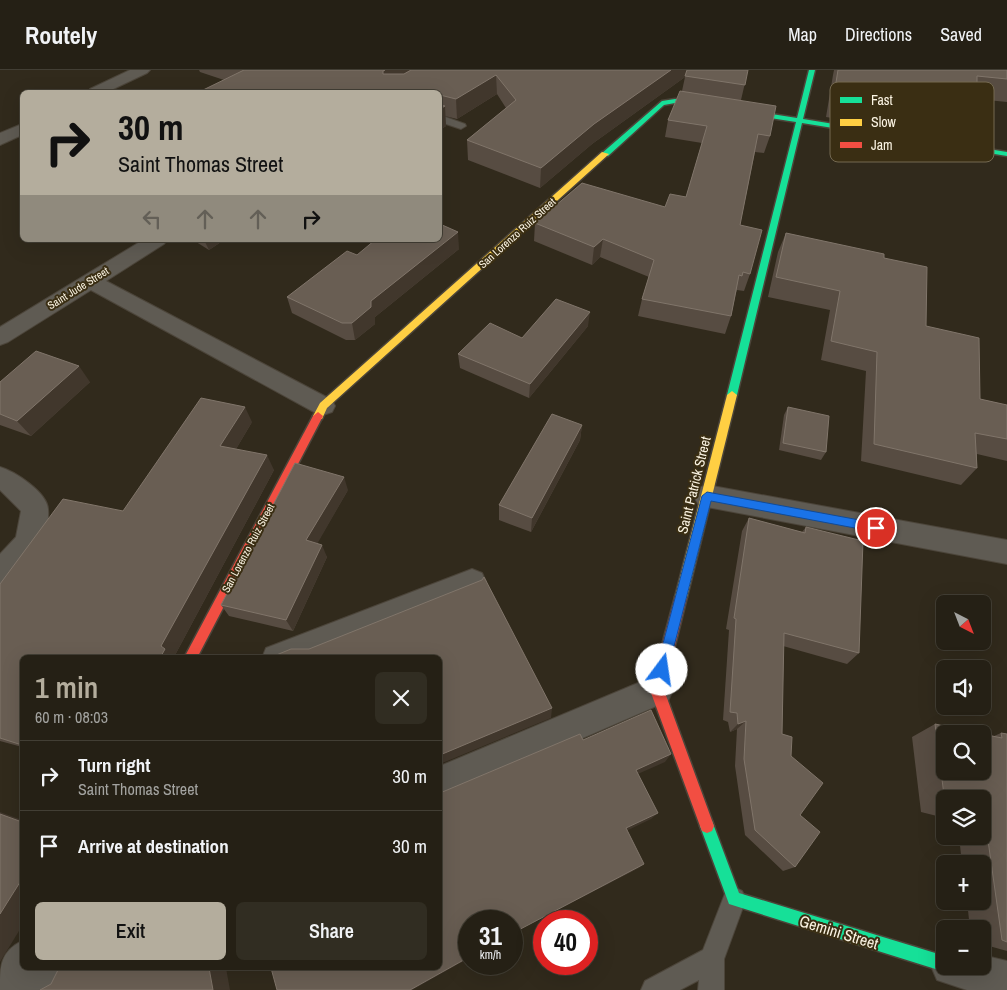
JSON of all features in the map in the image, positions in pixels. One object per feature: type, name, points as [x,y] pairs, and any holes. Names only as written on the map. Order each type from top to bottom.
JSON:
[{"type":"street","points":[[100,90],[142,70]]},
{"type":"street","name":"Saint Patrick Street","points":[[657,690],[812,70]]},
{"type":"street","name":"San Lorenzo Ruiz Street","points":[[192,655],[324,406],[662,103],[675,101],[830,124]]},
{"type":"street","points":[[0,140],[20,130]]},
{"type":"street","name":"San Lorenzo Ruiz Street","points":[[994,152],[1007,154]]},
{"type":"street","name":"Saint Jude Street","points":[[0,337],[154,242]]},
{"type":"street","points":[[91,281],[324,406]]},
{"type":"street","points":[[0,477],[14,485],[35,508],[29,542],[0,574]]},
{"type":"street","points":[[707,496],[1007,552]]},
{"type":"street","points":[[286,655],[472,582]]},
{"type":"street","points":[[442,782],[657,690],[734,899]]},
{"type":"street","name":"Gemini Street","points":[[734,899],[936,965]]},
{"type":"street","points":[[6,990],[20,965]]},
{"type":"street","points":[[17,990],[58,970]]},
{"type":"street","name":"Gemini Street","points":[[975,975],[1007,980]]},
{"type":"lane","points":[[442,119],[461,126]]},
{"type":"lane","points":[[711,990],[712,959],[734,899]]},
{"type":"lane","points":[[654,990],[712,959]]},
{"type":"building","points":[[244,70],[385,70],[383,74],[404,74],[411,70],[671,70],[594,124],[541,168],[467,140],[516,100],[496,75],[456,99],[442,96],[442,90],[203,90]]},
{"type":"building","points":[[687,70],[748,70],[745,85],[685,76]]},
{"type":"building","points":[[838,70],[1007,70],[1007,79],[977,76],[977,82],[836,82]]},
{"type":"building","points":[[680,91],[776,106],[770,136],[758,134],[740,225],[762,230],[750,274],[743,272],[742,276],[739,275],[731,316],[642,299],[654,260],[603,239],[594,247],[535,223],[582,183],[665,207],[670,194],[686,197],[707,126],[668,120]]},
{"type":"building","points":[[442,225],[458,232],[371,301],[371,307],[352,323],[342,323],[287,297],[347,251],[357,255],[373,242],[442,242]]},
{"type":"building","points":[[786,233],[884,254],[884,258],[927,267],[926,326],[979,338],[980,399],[1007,405],[1007,439],[975,433],[977,468],[874,444],[877,352],[831,341],[840,291],[776,277]]},
{"type":"building","points":[[556,299],[590,312],[530,384],[458,354],[490,323],[522,338]]},
{"type":"building","points":[[36,351],[79,366],[17,421],[0,414],[0,382]]},
{"type":"building","points":[[201,398],[245,407],[220,446],[267,455],[161,646],[165,649],[162,655],[20,655],[20,744],[0,738],[0,584],[63,499],[123,511]]},
{"type":"building","points":[[788,407],[829,416],[826,452],[783,443]]},
{"type":"building","points":[[552,414],[582,425],[532,518],[499,505]]},
{"type":"building","points":[[295,463],[344,477],[306,540],[322,545],[286,620],[221,605]]},
{"type":"building","points":[[749,518],[805,533],[806,527],[863,541],[859,653],[784,633],[782,734],[792,737],[791,756],[823,783],[800,815],[820,832],[795,867],[755,830],[744,759],[746,721],[738,724],[737,713],[730,712],[736,619],[734,618]]},
{"type":"building","points":[[484,577],[552,708],[442,754],[442,655],[276,655],[291,649],[309,649],[482,580]]},
{"type":"building","points":[[651,710],[671,754],[636,770],[658,813],[626,828],[644,864],[557,910],[533,910],[533,922],[523,928],[523,910],[458,910],[458,963],[410,990],[277,990],[272,970],[442,970],[442,792],[580,734],[583,740]]},
{"type":"building","points":[[1001,733],[1007,734],[1007,942],[1002,940],[989,845],[991,845],[991,790],[943,790],[942,780],[991,780],[991,736],[1002,738]]},
{"type":"building","points":[[0,814],[20,821],[20,882],[0,914]]},
{"type":"building","points":[[58,970],[209,970],[213,990],[40,990],[51,984]]},
{"type":"traffic: fast","points":[[732,395],[812,70]]},
{"type":"traffic: fast","points":[[605,154],[662,103],[675,101],[830,126]]},
{"type":"traffic: fast","points":[[994,152],[1007,154]]},
{"type":"traffic: fast","points":[[707,826],[734,899],[936,961]]},
{"type":"traffic: slow","points":[[318,416],[323,406],[605,154]]},
{"type":"traffic: slow","points":[[681,597],[732,395]]},
{"type":"traffic: jam","points":[[192,655],[318,416]]},
{"type":"traffic: jam","points":[[681,597],[657,690],[707,826]]},
{"type":"route","points":[[662,670],[707,496],[876,528]]}]
